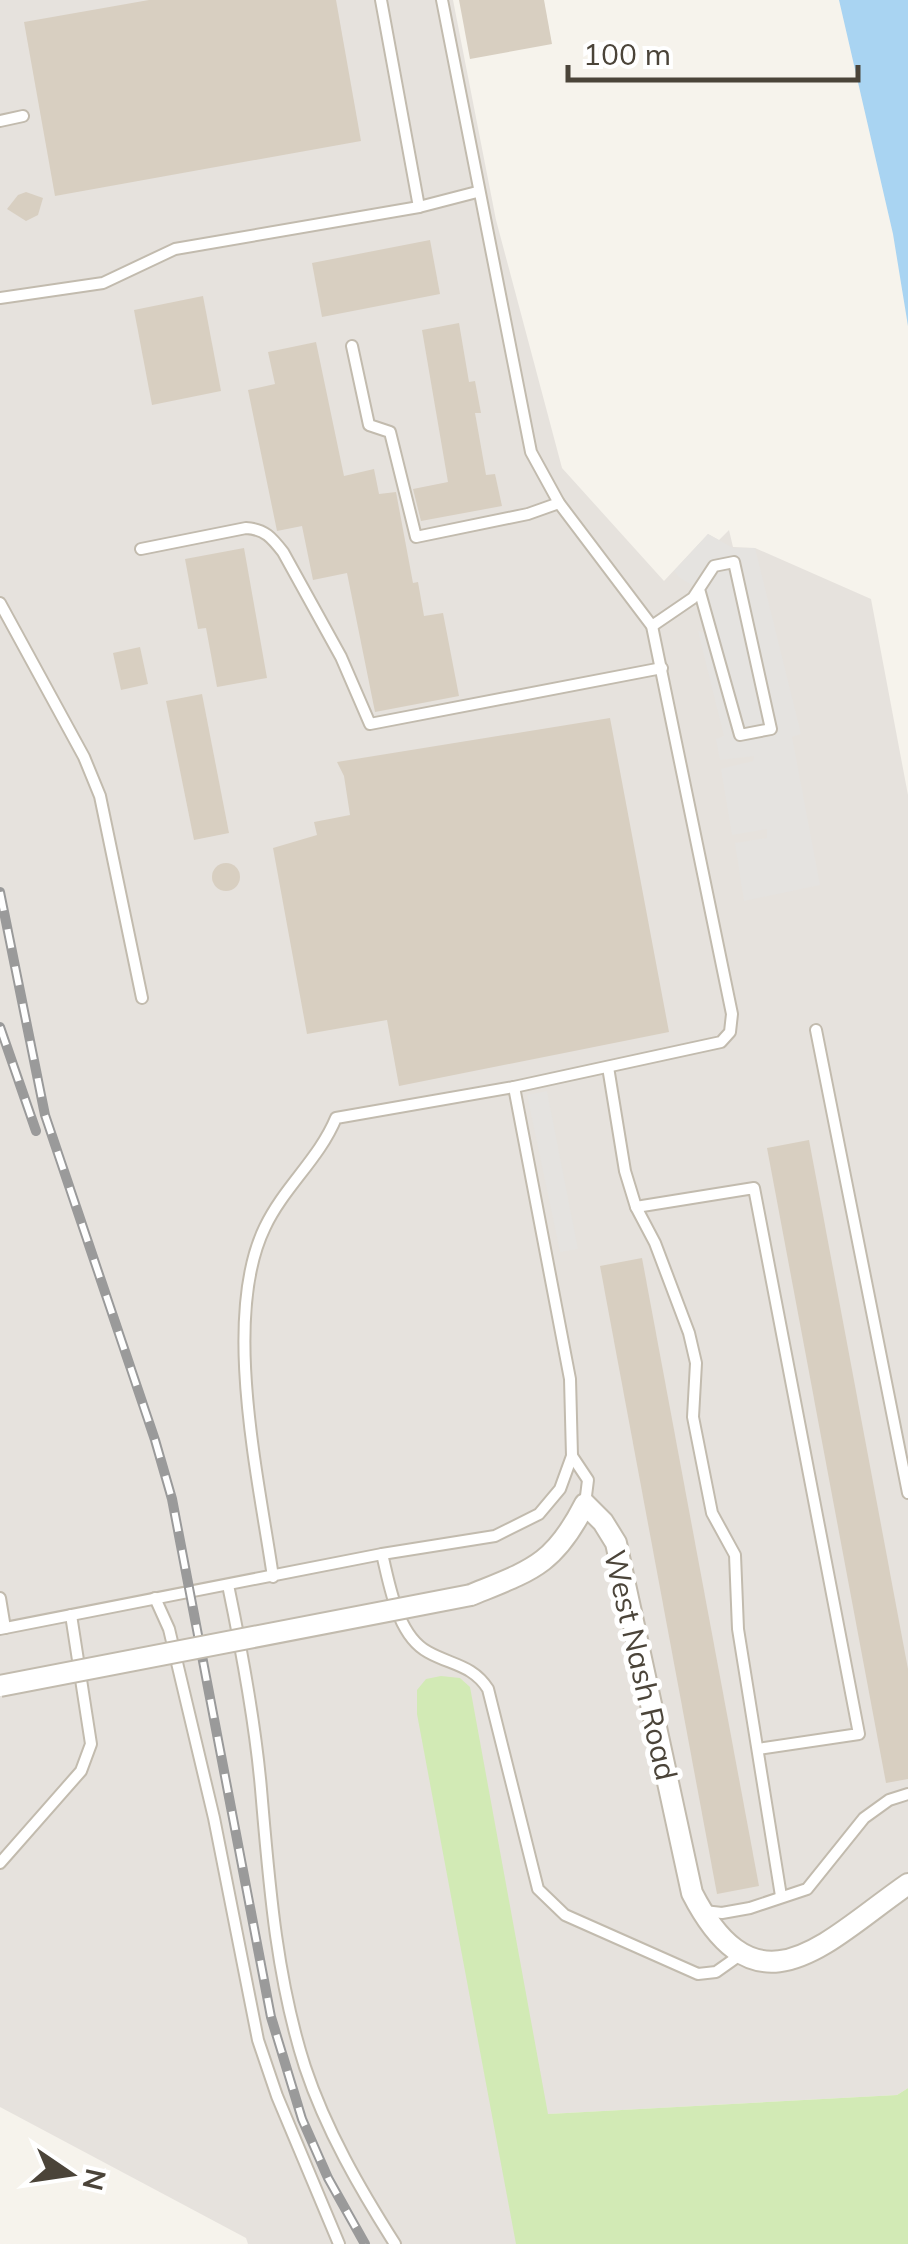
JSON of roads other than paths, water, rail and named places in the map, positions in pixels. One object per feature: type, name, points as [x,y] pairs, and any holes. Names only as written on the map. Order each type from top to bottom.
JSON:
[{"type":"street","name":"West Nash Road","points":[[0,1686],[471,1594],[546,1562],[572,1529],[585,1504],[616,1543],[686,1872],[716,1935],[740,1955]]},
{"type":"street","points":[[740,1955],[773,1962],[818,1949],[908,1884]]},
{"type":"lane","points":[[381,0],[419,206]]},
{"type":"lane","points":[[272,1577],[251,1420],[245,1324],[247,1282],[266,1225],[325,1144],[336,1118],[514,1087],[721,1042],[730,1032],[732,1014],[652,626],[559,503],[531,452],[442,0]]},
{"type":"lane","points":[[0,121],[23,116]]},
{"type":"lane","points":[[0,298],[104,284],[175,250],[477,192]]},
{"type":"lane","points":[[352,346],[369,425],[390,432],[416,537],[528,514],[559,503]]},
{"type":"lane","points":[[141,549],[246,528],[271,536],[340,657],[370,724],[662,668]]},
{"type":"lane","points":[[652,626],[694,598],[714,566],[734,562],[772,728],[740,735],[700,589]]},
{"type":"lane","points":[[0,603],[84,758],[100,796],[142,998]]},
{"type":"lane","points":[[816,1030],[908,1494]]},
{"type":"lane","points":[[608,1067],[636,1207],[655,1243],[690,1333],[696,1363],[693,1417],[712,1513],[735,1555],[738,1629],[781,1896]]},
{"type":"lane","points":[[0,1598],[3,1628],[382,1554],[495,1536],[539,1514],[560,1489],[572,1456],[570,1378],[514,1087]]},
{"type":"lane","points":[[636,1207],[754,1188],[859,1734],[758,1749]]},
{"type":"lane","points":[[572,1456],[588,1480],[585,1504]]},
{"type":"lane","points":[[382,1554],[408,1632],[429,1653],[470,1668],[488,1689],[538,1889],[565,1916],[698,1974],[716,1972],[740,1955]]},
{"type":"lane","points":[[228,1585],[245,1670],[271,1899],[287,1998],[306,2069],[333,2137],[396,2244]]},
{"type":"lane","points":[[155,1598],[169,1629],[214,1818],[258,2040],[277,2096],[339,2244]]},
{"type":"lane","points":[[0,1863],[88,1758],[91,1744],[71,1615]]},
{"type":"lane","points":[[701,1910],[722,1913],[750,1908],[808,1890],[864,1818],[889,1800],[908,1794]]},
{"type":"water","points":[[839,0],[908,0],[908,326],[893,234]]},
{"type":"railway","points":[[0,892],[45,1115],[172,1499],[271,2017],[302,2119],[328,2178],[365,2244]]},
{"type":"railway","points":[[0,1027],[36,1131]]}]
